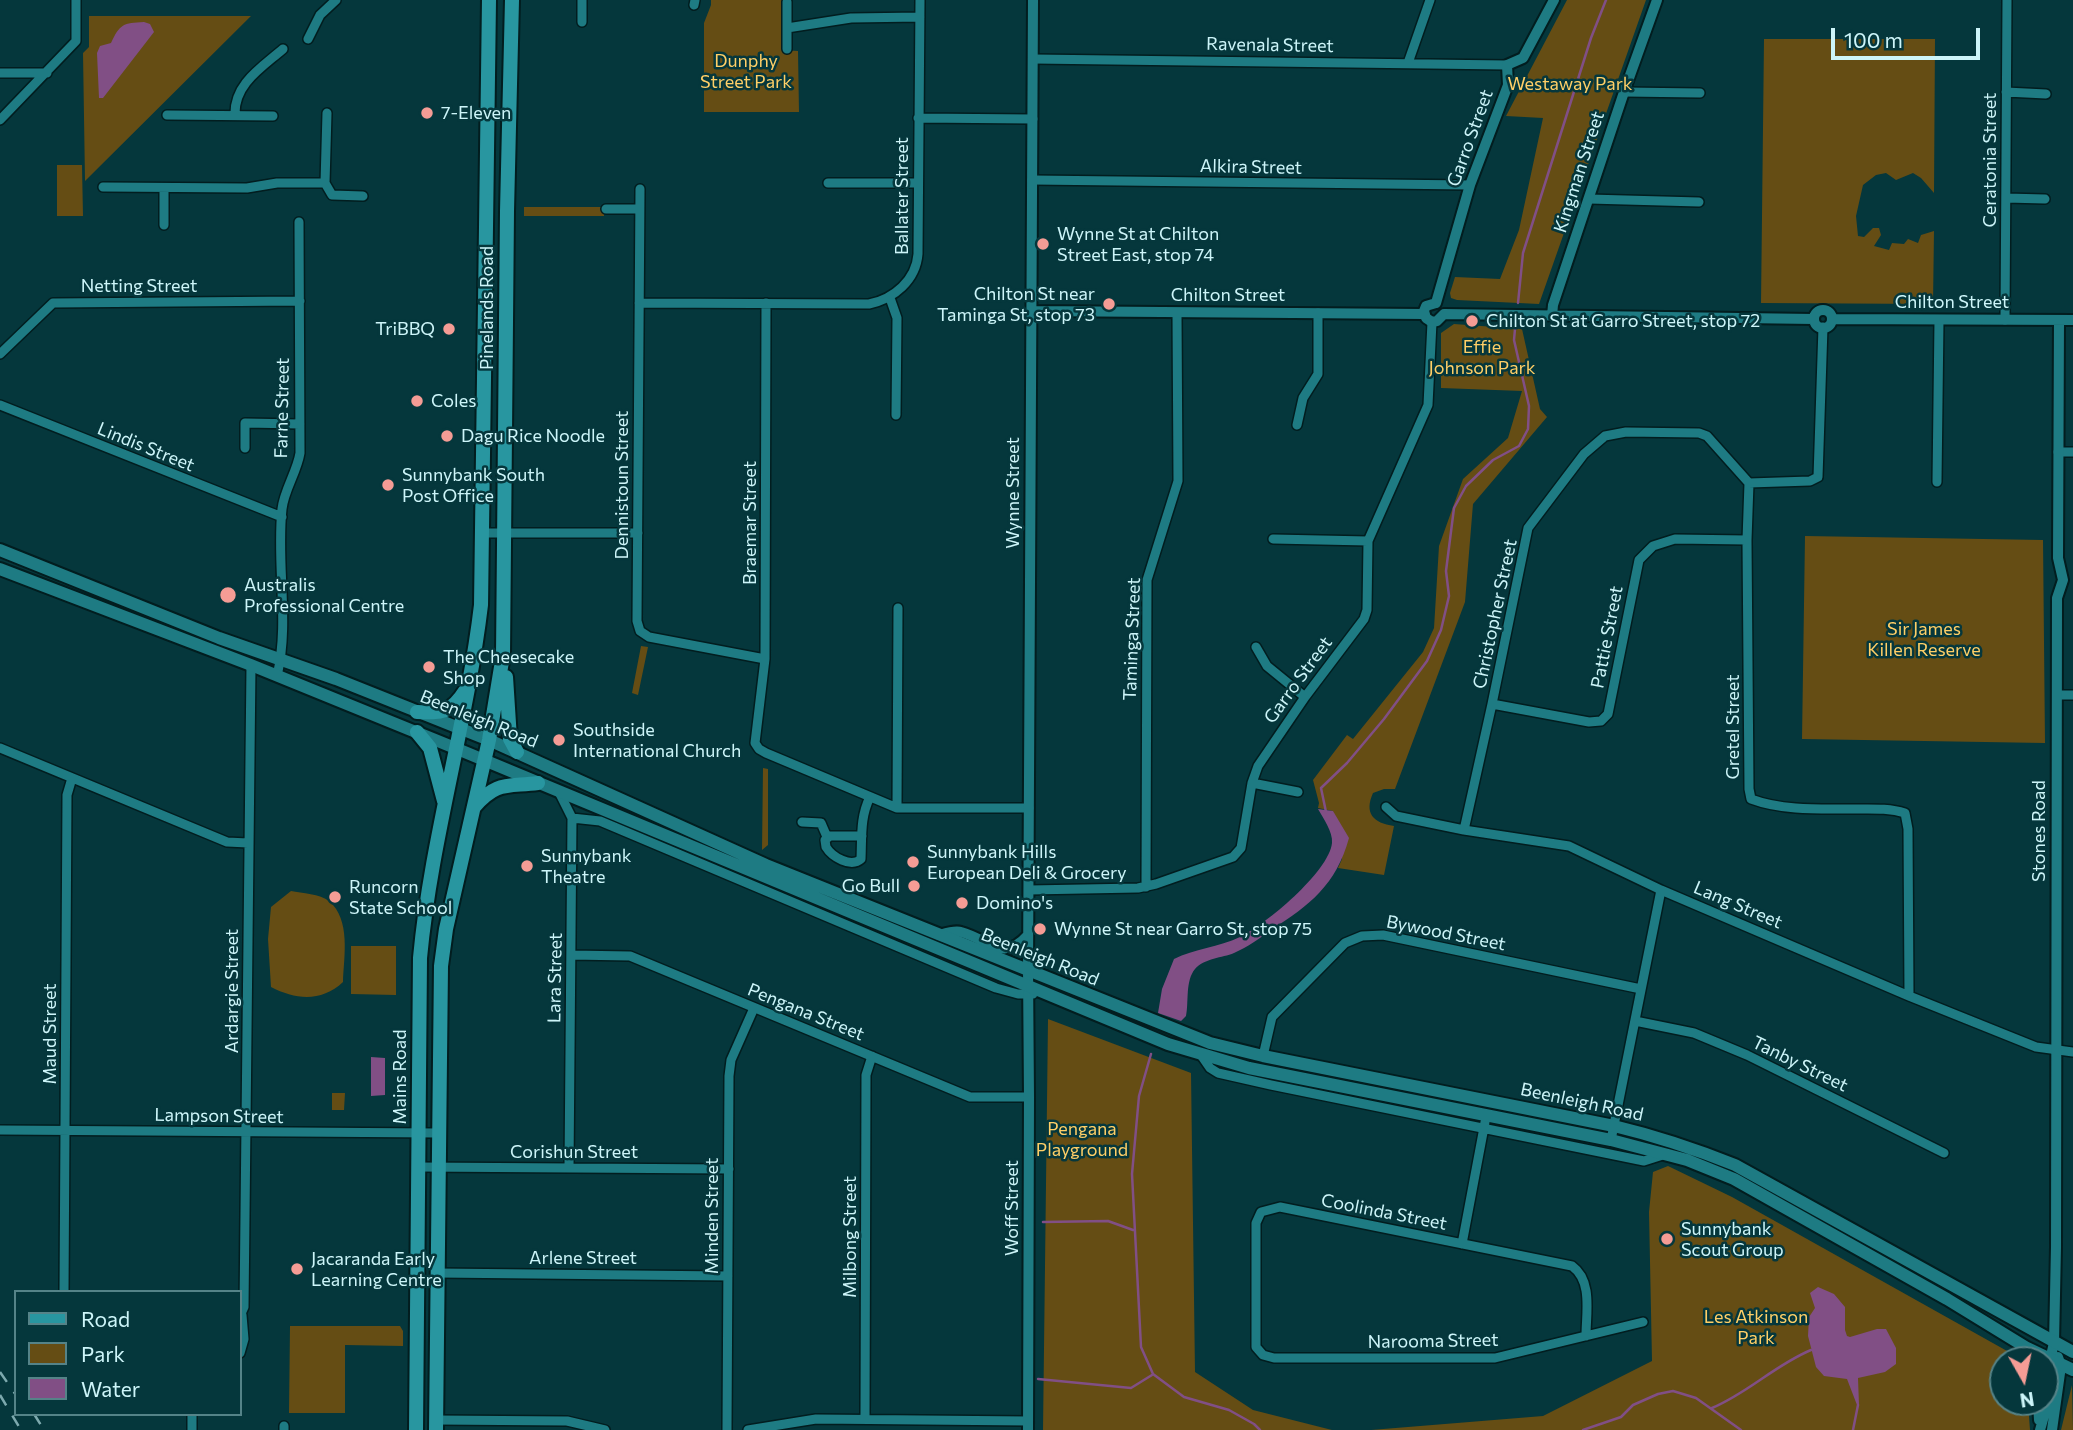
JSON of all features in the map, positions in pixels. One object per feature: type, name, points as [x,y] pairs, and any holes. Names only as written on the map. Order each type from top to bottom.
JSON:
[{"type":"main road","name":"Pinelands Road","points":[[458,728],[469,684],[481,605],[489,0]]},
{"type":"main road","name":"Pinelands Road","points":[[489,740],[503,655],[507,211],[512,0]]},
{"type":"main road","name":"Beenleigh Road","points":[[0,550],[219,638],[281,659],[489,740],[766,865],[1210,1043],[1614,1126],[1657,1136],[1735,1165],[2073,1353]]},
{"type":"main road","name":"Beenleigh Road","points":[[0,569],[455,748],[1028,990],[1044,993],[1201,1055],[1485,1121],[1611,1140],[1668,1154],[1734,1179],[1947,1299],[2018,1346]]},
{"type":"main road","points":[[503,655],[510,739],[517,752]]},
{"type":"main road","points":[[417,712],[437,713],[455,706],[469,684]]},
{"type":"main road","name":"Mains Road","points":[[416,1430],[420,958],[426,903],[458,728]]},
{"type":"main road","points":[[416,733],[430,748],[445,806]]},
{"type":"main road","points":[[436,1425],[440,984],[443,946],[489,740]]},
{"type":"main road","points":[[472,810],[488,791],[506,785],[538,783]]},
{"type":"street","points":[[0,120],[76,41],[76,0]]},
{"type":"street","points":[[308,39],[320,15],[336,0]]},
{"type":"street","points":[[582,0],[582,22]]},
{"type":"street","name":"Ballater Street","points":[[890,298],[917,266],[920,0]]},
{"type":"street","name":"Wynne Street","points":[[1028,990],[1033,0]]},
{"type":"street","points":[[1408,63],[1430,0]]},
{"type":"street","points":[[1507,65],[1523,58],[1554,0]]},
{"type":"street","name":"Kingman Street","points":[[1552,316],[1553,305],[1623,92],[1657,0]]},
{"type":"street","name":"Ceratonia Street","points":[[2005,320],[2007,0]]},
{"type":"street","points":[[787,2],[787,48]]},
{"type":"street","points":[[787,28],[850,18],[920,17]]},
{"type":"street","points":[[235,115],[234,101],[239,91],[283,49]]},
{"type":"street","name":"Ravenala Street","points":[[1033,59],[1507,65]]},
{"type":"street","name":"Garro Street","points":[[1436,303],[1470,185],[1508,85],[1507,65]]},
{"type":"street","points":[[0,72],[47,73]]},
{"type":"street","points":[[1623,92],[1700,93]]},
{"type":"street","points":[[2006,92],[2046,94]]},
{"type":"street","points":[[327,113],[325,183],[332,195],[363,196]]},
{"type":"street","points":[[167,114],[273,116]]},
{"type":"street","points":[[918,118],[1033,119]]},
{"type":"street","name":"Alkira Street","points":[[1032,180],[1470,185]]},
{"type":"street","points":[[103,187],[247,188],[276,183],[325,183]]},
{"type":"street","points":[[828,183],[918,183]]},
{"type":"street","points":[[164,188],[164,225]]},
{"type":"street","name":"Dennistoun Street","points":[[640,189],[636,621],[640,631],[649,637],[765,659]]},
{"type":"street","points":[[2006,198],[2045,199]]},
{"type":"street","points":[[1589,199],[1699,202]]},
{"type":"street","points":[[606,209],[639,209]]},
{"type":"street","name":"Farne Street","points":[[276,676],[281,659],[282,505],[298,465],[299,222]]},
{"type":"street","points":[[639,303],[869,304],[890,298],[894,303],[897,318],[896,415]]},
{"type":"street","name":"Netting Street","points":[[0,354],[53,303],[300,301]]},
{"type":"street","name":"Braemar Street","points":[[766,303],[765,659],[755,743],[766,753],[870,797]]},
{"type":"street","points":[[1444,314],[1442,307],[1436,303],[1426,306],[1428,318],[1439,320],[1444,314],[1458,312],[1552,316],[1814,319]]},
{"type":"street","points":[[1823,310],[1830,314],[1832,319],[1830,324],[1823,327],[1816,324],[1814,319],[1816,313],[1823,310]]},
{"type":"street","name":"Chilton Street","points":[[1031,311],[1318,313],[1428,318]]},
{"type":"street","name":"Taminga Street","points":[[1146,887],[1147,580],[1178,481],[1177,313]]},
{"type":"street","points":[[1297,425],[1303,398],[1318,374],[1318,313]]},
{"type":"street","name":"Garro Street","points":[[1029,890],[1146,887],[1233,858],[1241,848],[1252,783],[1258,766],[1305,697],[1364,619],[1367,610],[1368,541],[1428,405],[1428,318]]},
{"type":"street","name":"Chilton Street","points":[[1832,319],[2073,320]]},
{"type":"street","points":[[1937,482],[1939,320]]},
{"type":"street","name":"Stones Road","points":[[2052,1430],[2061,1365],[2054,1343],[2057,598],[2068,580],[2058,558],[2059,320]]},
{"type":"street","points":[[1749,483],[1810,481],[1818,477],[1823,327]]},
{"type":"street","name":"Lindis Street","points":[[0,405],[282,517]]},
{"type":"street","points":[[245,448],[245,424],[300,424]]},
{"type":"street","name":"Christopher Street","points":[[1464,830],[1528,528],[1591,448],[1605,436],[1626,432],[1699,433],[1707,436],[1749,483]]},
{"type":"street","points":[[2058,452],[2073,453]]},
{"type":"street","name":"Gretel Street","points":[[1749,483],[1747,540],[1751,799],[1769,806],[1894,809],[1905,813],[1908,828],[1909,996]]},
{"type":"street","points":[[483,533],[638,533]]},
{"type":"street","points":[[1273,539],[1368,541]]},
{"type":"street","name":"Pattie Street","points":[[1492,704],[1590,722],[1601,721],[1608,714],[1639,560],[1653,546],[1675,539],[1747,540]]},
{"type":"street","points":[[897,808],[898,608]]},
{"type":"street","points":[[1256,647],[1268,666],[1305,697]]},
{"type":"street","name":"Ardargie Street","points":[[242,1312],[251,666]]},
{"type":"street","points":[[2057,695],[2073,695]]},
{"type":"street","points":[[0,748],[227,842],[248,843]]},
{"type":"street","name":"Maud Street","points":[[64,1290],[67,795],[72,778]]},
{"type":"street","points":[[1252,783],[1298,792]]},
{"type":"street","name":"Lara Street","points":[[559,792],[572,818],[569,1168]]},
{"type":"street","points":[[802,822],[821,823],[827,837],[825,847],[828,851],[847,862],[856,863],[861,859],[864,811],[870,797],[897,808],[1029,808]]},
{"type":"street","name":"Lang Street","points":[[1386,807],[1396,816],[1464,830],[1569,846],[1661,890],[1909,996],[2036,1047],[2073,1052]]},
{"type":"street","name":"Beenleigh Road","points":[[572,818],[600,821],[996,988],[1018,995],[1028,990]]},
{"type":"street","points":[[827,837],[862,836]]},
{"type":"street","points":[[1611,1140],[1661,890]]},
{"type":"street","points":[[939,935],[958,931],[1003,949],[1020,944],[1028,935]]},
{"type":"street","name":"Bywood Street","points":[[1263,1056],[1272,1017],[1345,943],[1362,936],[1383,935],[1641,989]]},
{"type":"street","name":"Pengana Street","points":[[571,955],[630,956],[971,1097],[1029,1097]]},
{"type":"street","name":"Woff Street","points":[[1028,990],[1028,1425]]},
{"type":"street","name":"Minden Street","points":[[727,1430],[729,1076],[731,1060],[754,1008]]},
{"type":"street","name":"Tanby Street","points":[[1635,1021],[1694,1033],[1747,1055],[1944,1153]]},
{"type":"street","name":"Milbong Street","points":[[865,1419],[866,1075],[872,1056]]},
{"type":"street","points":[[1462,1244],[1489,1101]]},
{"type":"street","name":"Beenleigh Road","points":[[1485,1121],[1644,1161],[1668,1154]]},
{"type":"street","name":"Lampson Street","points":[[0,1130],[438,1133]]},
{"type":"street","name":"Corishun Street","points":[[418,1167],[729,1169]]},
{"type":"street","name":"Coolinda Street","points":[[1263,1354],[1256,1347],[1256,1223],[1261,1212],[1280,1208],[1572,1266],[1580,1272],[1586,1283],[1586,1336]]},
{"type":"street","name":"Arlene Street","points":[[438,1273],[728,1276]]},
{"type":"street","name":"Narooma Street","points":[[1263,1354],[1274,1358],[1495,1358],[1643,1322]]},
{"type":"street","name":"Ardargie Street","points":[[242,1323],[242,1346]]},
{"type":"street","name":"Stones Road","points":[[2040,1430],[2061,1365]]},
{"type":"street","points":[[748,1430],[816,1419],[1028,1425]]},
{"type":"street","points":[[436,1425],[566,1426],[605,1430]]},
{"type":"green space","name":"Dunphy Street Park","points":[[711,0],[783,0],[782,50],[798,51],[799,112],[704,112],[704,23]]},
{"type":"green space","name":"Westaway Park","points":[[1567,0],[1646,0],[1539,304],[1451,298],[1455,277],[1500,279],[1519,230],[1543,118],[1506,116]]},
{"type":"green space","points":[[89,16],[251,16],[85,181],[83,53],[89,47]]},
{"type":"green space","points":[[1764,39],[1935,39],[1934,193],[1913,173],[1896,180],[1886,173],[1876,175],[1863,185],[1856,216],[1858,236],[1864,237],[1873,228],[1879,228],[1881,235],[1874,246],[1889,250],[1892,243],[1904,244],[1908,239],[1918,243],[1921,235],[1934,231],[1933,304],[1761,303]]},
{"type":"green space","points":[[57,165],[82,165],[83,216],[57,216]]},
{"type":"green space","points":[[524,207],[604,207],[604,216],[524,216]]},
{"type":"green space","name":"Effie Johnson Park","points":[[1454,324],[1522,329],[1540,409],[1547,417],[1473,504],[1465,602],[1395,789],[1373,793],[1370,800],[1372,816],[1394,826],[1384,875],[1338,868],[1342,859],[1333,811],[1318,808],[1313,780],[1347,735],[1353,739],[1423,652],[1434,628],[1439,546],[1463,479],[1508,438],[1522,391],[1441,388],[1441,333]]},
{"type":"green space","name":"Sir James Killen Reserve","points":[[1805,536],[2043,540],[2045,743],[1802,739]]},
{"type":"green space","points":[[641,646],[648,647],[638,695],[632,693]]},
{"type":"green space","points":[[763,768],[768,769],[768,845],[762,850]]},
{"type":"green space","points":[[291,891],[316,895],[329,901],[341,918],[345,939],[343,982],[318,996],[290,995],[271,987],[268,939],[271,907]]},
{"type":"green space","points":[[351,946],[396,946],[396,995],[351,994]]},
{"type":"green space","name":"Pengana Playground","points":[[1048,1019],[1191,1073],[1195,1372],[1253,1410],[1332,1430],[1043,1430]]},
{"type":"green space","points":[[332,1093],[345,1093],[344,1110],[332,1110]]},
{"type":"green space","name":"Les Atkinson Park","points":[[1668,1166],[1732,1197],[1998,1346],[1989,1346],[1989,1416],[2029,1416],[2030,1430],[1371,1430],[1543,1416],[1652,1361],[1649,1212],[1653,1172]]},
{"type":"green space","points":[[290,1326],[400,1326],[403,1331],[403,1346],[345,1345],[345,1413],[289,1413]]},
{"type":"green space","points":[[2072,1385],[2073,1430],[2061,1430]]},
{"type":"water","points":[[144,22],[150,24],[154,32],[103,98],[99,98],[97,53],[100,46],[111,43],[123,26]]},
{"type":"water","points":[[1318,809],[1333,811],[1349,838],[1344,854],[1329,881],[1298,912],[1254,942],[1195,969],[1189,985],[1186,1016],[1181,1021],[1158,1013],[1162,989],[1174,959],[1251,931],[1279,910],[1320,868],[1328,855],[1332,839]]},
{"type":"water","points":[[371,1057],[385,1058],[385,1095],[371,1096]]},
{"type":"water","points":[[1818,1287],[1834,1294],[1845,1307],[1847,1336],[1886,1329],[1896,1348],[1896,1364],[1885,1372],[1858,1378],[1859,1405],[1847,1379],[1824,1376],[1816,1367],[1808,1336],[1809,1317],[1815,1308],[1810,1293]]},
{"type":"waterway","points":[[1518,303],[1523,253],[1591,38],[1606,0]]},
{"type":"waterway","points":[[1326,812],[1321,788],[1347,763],[1384,719],[1427,661],[1441,630],[1449,596],[1446,571],[1454,508],[1466,486],[1493,460],[1519,446],[1528,429],[1529,406],[1514,340],[1515,329]]},
{"type":"waterway","points":[[1151,1054],[1139,1096],[1132,1174],[1141,1347],[1153,1374],[1184,1397],[1229,1410],[1260,1430]]},
{"type":"waterway","points":[[1043,1222],[1108,1221],[1133,1230]]},
{"type":"waterway","points":[[1712,1408],[1811,1350]]},
{"type":"waterway","points":[[1038,1379],[1131,1388],[1152,1375]]},
{"type":"waterway","points":[[1583,1430],[1621,1417],[1633,1405],[1658,1394],[1673,1391],[1696,1398],[1741,1430]]},
{"type":"waterway","points":[[1853,1430],[1858,1405]]},
{"type":"railway","points":[[0,1372],[14,1392]]},
{"type":"railway","points":[[0,1395],[21,1430]]},
{"type":"railway","points":[[35,1416],[44,1430]]},
{"type":"place","name":"7-Eleven","points":[[427,113]]},
{"type":"place","name":"Wynne St at Chilton Street East, stop 74","points":[[1043,244]]},
{"type":"place","name":"Chilton St near Taminga St, stop 73","points":[[1109,304]]},
{"type":"place","name":"Chilton St at Garro Street, stop 72","points":[[1472,321]]},
{"type":"place","name":"TriBBQ","points":[[449,329]]},
{"type":"place","name":"Coles","points":[[417,401]]},
{"type":"place","name":"Dagu Rice Noodle","points":[[447,436]]},
{"type":"place","name":"Sunnybank South Post Office","points":[[388,485]]},
{"type":"place","name":"Australis Professional Centre","points":[[228,595]]},
{"type":"place","name":"The Cheesecake Shop","points":[[429,667]]},
{"type":"place","name":"Southside International Church","points":[[559,740]]},
{"type":"place","name":"Sunnybank Hills European Deli & Grocery","points":[[913,862]]},
{"type":"place","name":"Sunnybank Theatre","points":[[527,866]]},
{"type":"place","name":"Go Bull","points":[[914,886]]},
{"type":"place","name":"Runcorn State School","points":[[335,897]]},
{"type":"place","name":"Domino's","points":[[962,903]]},
{"type":"place","name":"Wynne St near Garro St, stop 75","points":[[1040,929]]},
{"type":"place","name":"Sunnybank Scout Group","points":[[1667,1239]]},
{"type":"place","name":"Jacaranda Early Learning Centre","points":[[297,1269]]}]
